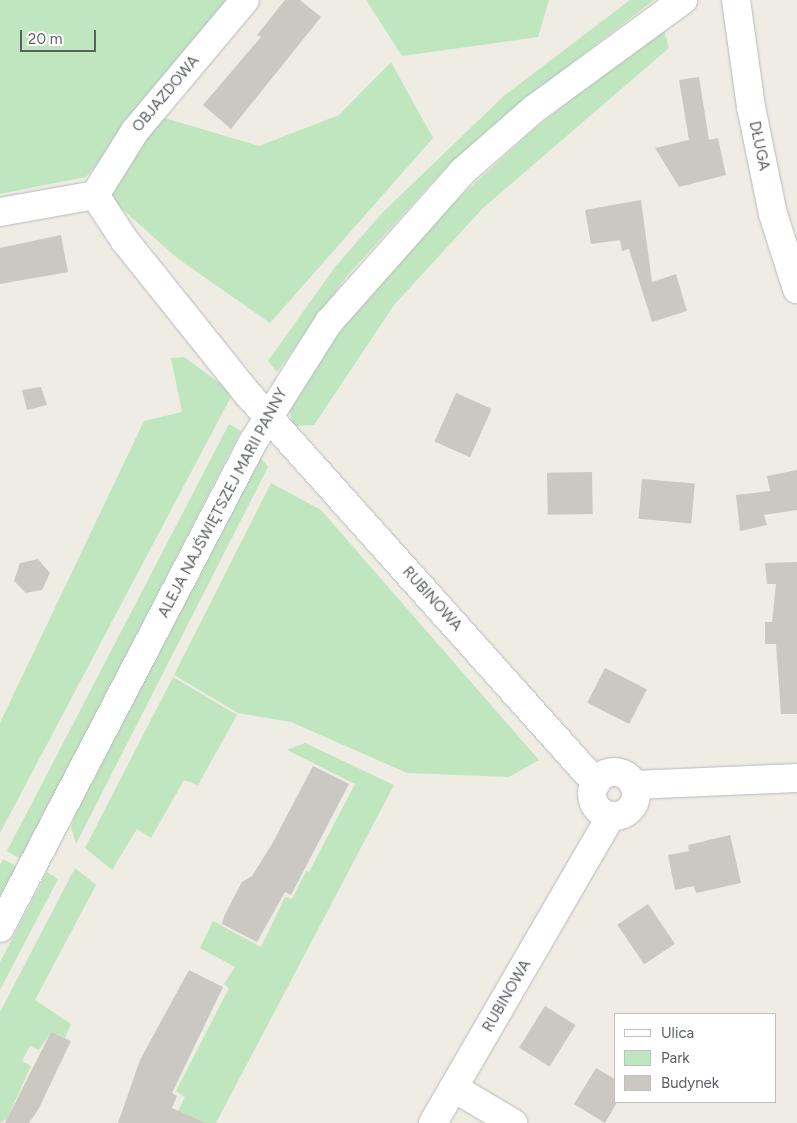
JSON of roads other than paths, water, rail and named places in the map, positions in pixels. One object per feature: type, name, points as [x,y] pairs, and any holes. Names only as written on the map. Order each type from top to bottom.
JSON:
[{"type":"street","name":"OBJAZDOWA","points":[[95,195],[134,131],[246,0]]},
{"type":"street","name":"ALEJA NAJŚWIĘTSZEJ MARII PANNY","points":[[0,928],[268,415],[329,322],[462,172],[534,110],[683,0]]},
{"type":"street","name":"DŁUGA","points":[[736,0],[771,204],[797,289]]},
{"type":"street","points":[[0,212],[52,201],[95,195]]},
{"type":"street","name":"RUBINOWA","points":[[95,195],[130,248],[268,415],[596,783]]},
{"type":"street","points":[[612,772],[625,775],[634,785],[634,805],[624,814],[610,816],[594,803],[596,783],[612,772]]},
{"type":"street","points":[[634,785],[797,778]]},
{"type":"street","name":"RUBINOWA","points":[[433,1123],[610,816]]},
{"type":"street","points":[[454,1088],[513,1123]]}]
